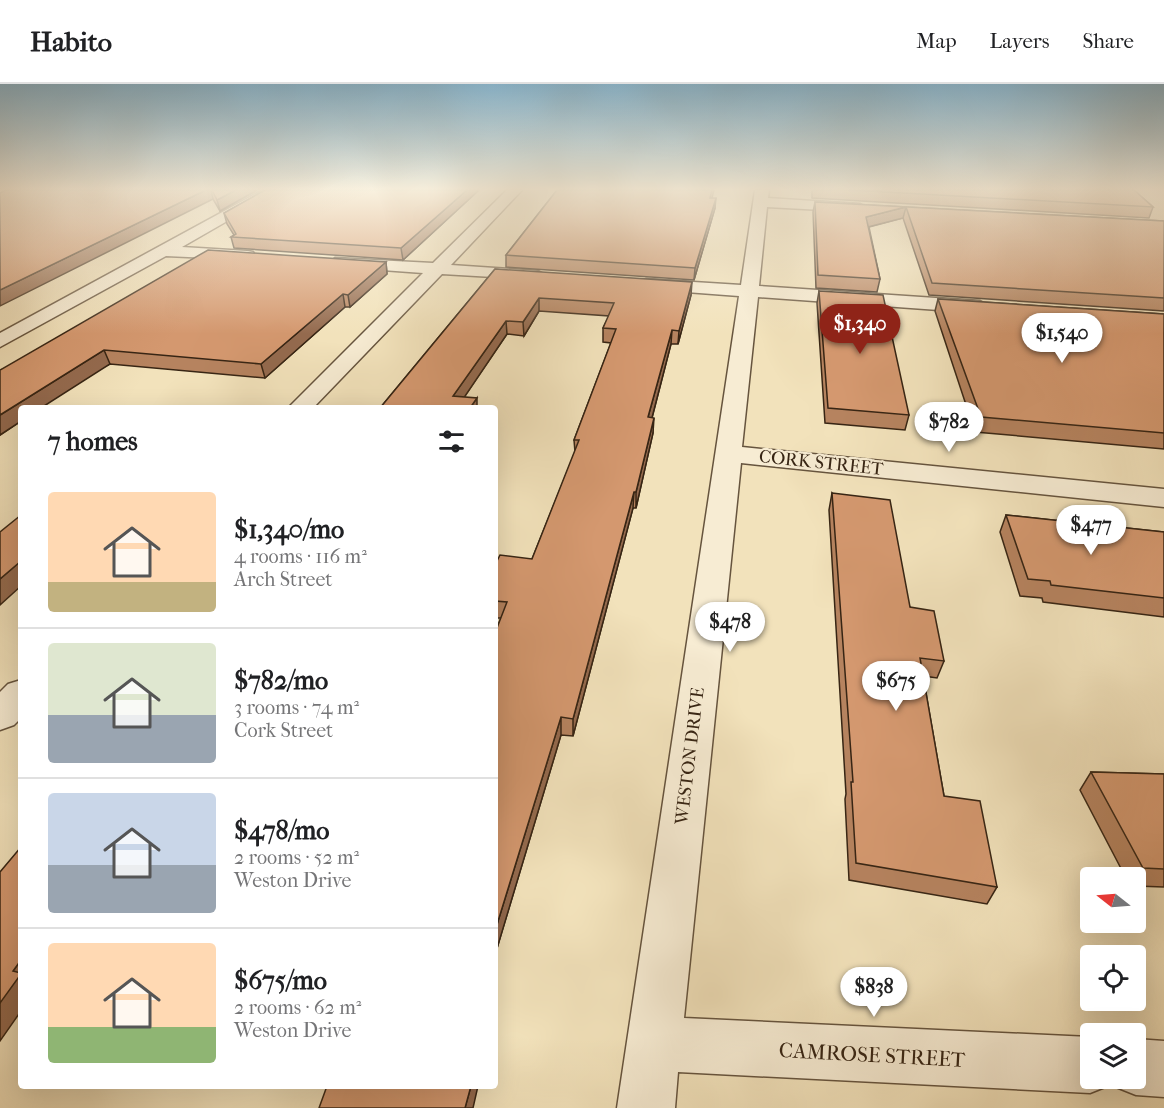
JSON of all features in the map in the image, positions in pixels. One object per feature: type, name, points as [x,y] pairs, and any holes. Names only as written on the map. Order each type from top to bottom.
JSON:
[{"type":"street","points":[[0,341],[189,238]]},
{"type":"street","points":[[303,405],[467,238]]},
{"type":"street","name":"WESTON DRIVE","points":[[646,1108],[756,238]]},
{"type":"street","points":[[165,251],[262,257]]},
{"type":"street","points":[[319,261],[551,277]]},
{"type":"street","points":[[633,283],[999,308]]},
{"type":"street","name":"CORK STREET","points":[[729,454],[1164,498]]},
{"type":"street","points":[[0,715],[18,697]]},
{"type":"street","name":"CAMROSE STREET","points":[[653,1044],[1080,1065]]},
{"type":"street","points":[[1146,1068],[1164,1069]]},
{"type":"building","points":[[0,238],[108,238],[0,290]]},
{"type":"building","points":[[243,238],[413,238],[401,248]]},
{"type":"building","points":[[520,238],[704,238],[695,268],[506,255]]},
{"type":"building","points":[[816,238],[871,238],[880,279],[818,275]]},
{"type":"building","points":[[917,238],[1164,238],[1164,298],[932,283]]},
{"type":"building","points":[[208,250],[386,262],[348,295],[343,294],[261,364],[104,350],[0,415],[0,370]]},
{"type":"building","points":[[495,269],[692,282],[679,331],[672,330],[648,417],[654,418],[636,492],[634,492],[573,719],[561,717],[498,921],[498,625],[507,602],[498,601],[498,559],[500,555],[532,559],[579,440],[574,440],[616,329],[603,328],[614,303],[539,298],[523,322],[506,321],[453,396],[477,398],[472,405],[382,405]]},
{"type":"building","points":[[819,291],[883,295],[909,415],[828,408]]},
{"type":"building","points":[[938,299],[1164,314],[1164,433],[981,417]]},
{"type":"building","points":[[832,493],[890,500],[910,607],[934,611],[944,661],[920,658],[944,796],[980,801],[997,887],[856,863],[851,782],[853,782]]},
{"type":"building","points":[[1006,515],[1164,532],[1164,598],[1051,585],[1050,581],[1028,579]]},
{"type":"building","points":[[18,517],[18,564],[0,579],[0,532]]},
{"type":"building","points":[[1091,772],[1164,774],[1164,869],[1142,867]]},
{"type":"building","points":[[18,851],[18,964],[13,971],[18,972],[18,978],[0,1003],[0,872]]},
{"type":"building","points":[[326,1089],[470,1089],[465,1108],[319,1108]]}]
